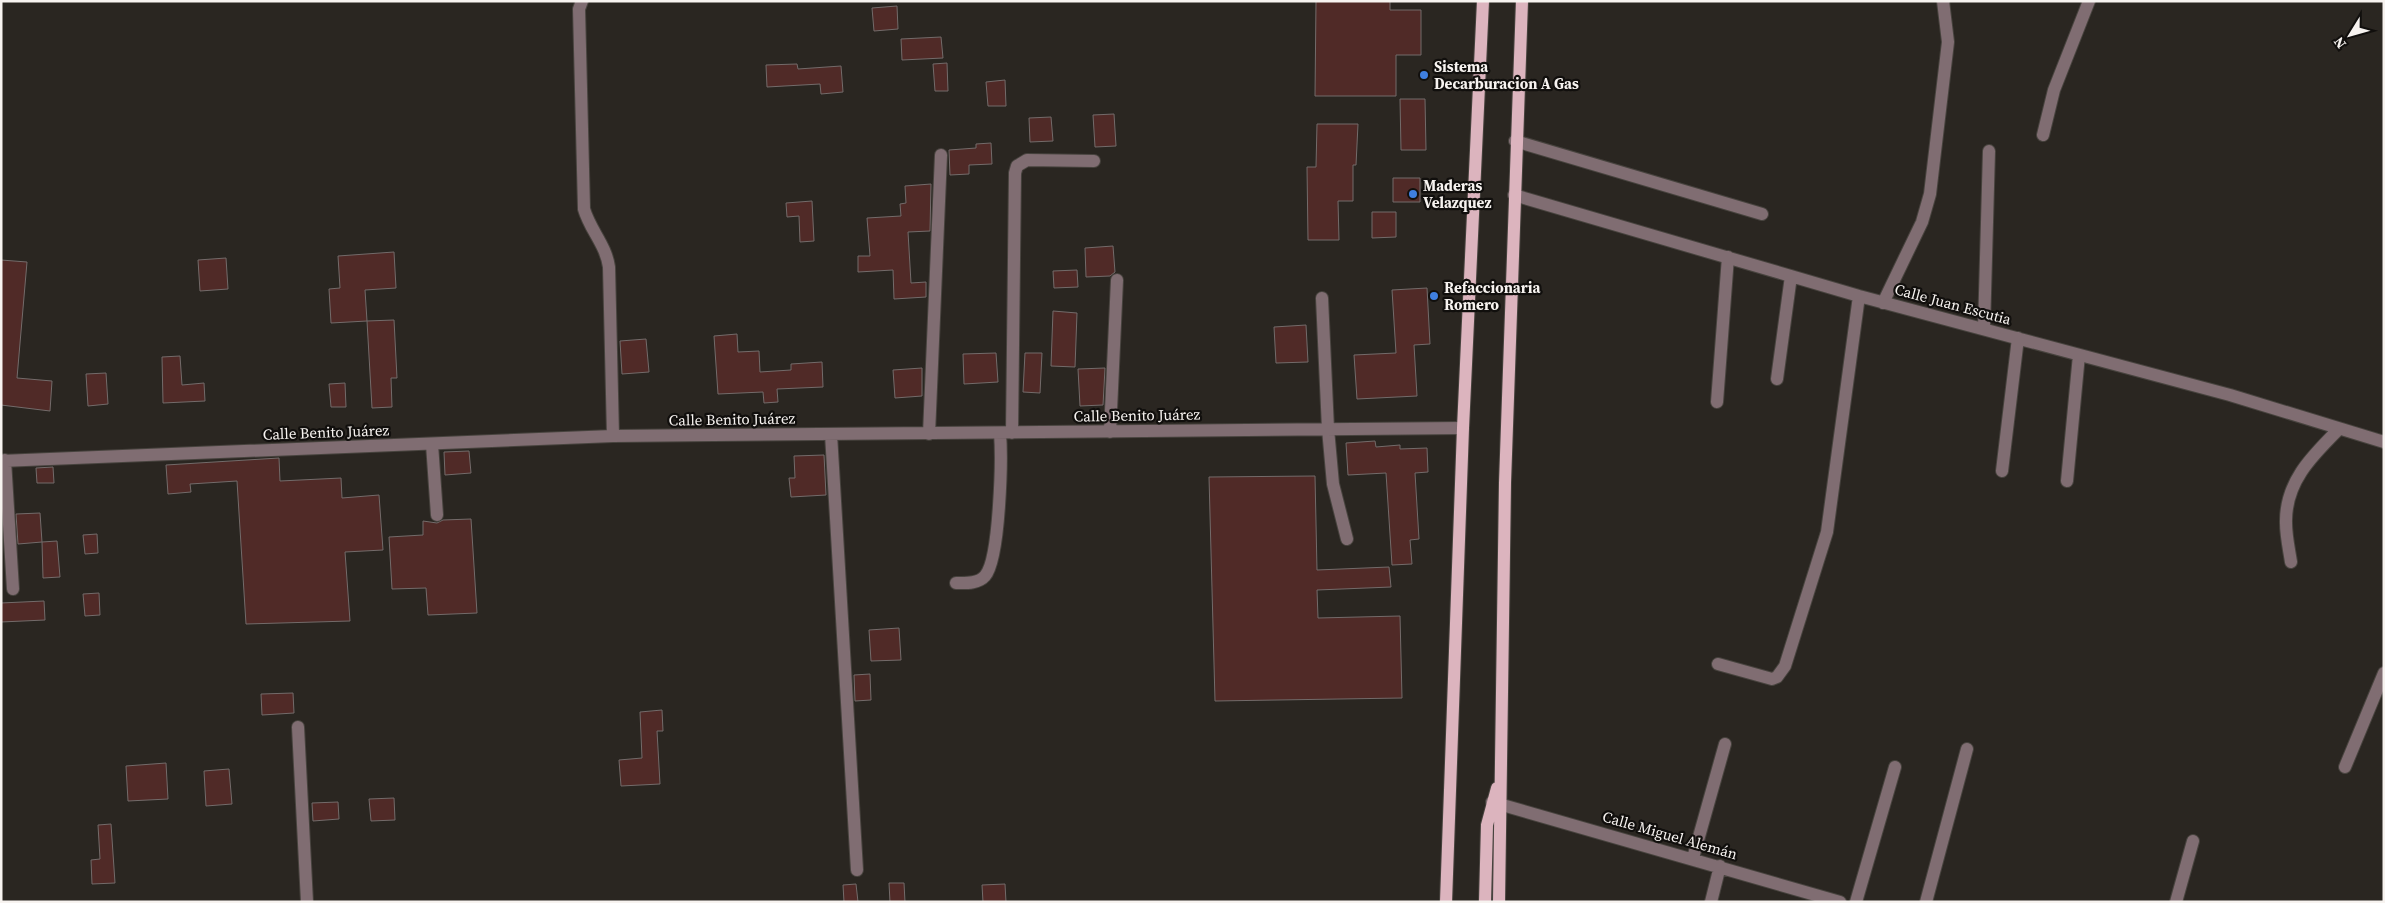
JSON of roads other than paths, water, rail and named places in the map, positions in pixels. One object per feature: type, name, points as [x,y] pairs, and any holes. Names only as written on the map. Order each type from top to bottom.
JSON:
[{"type":"main road","points":[[1446,902],[1463,428],[1483,1]]},
{"type":"main road","points":[[1485,902],[1487,838],[1500,780],[1505,483],[1515,142],[1522,1]]},
{"type":"main road","points":[[1496,802],[1499,902]]},
{"type":"street","points":[[582,1],[579,9],[584,209],[586,218],[607,255],[609,267],[613,436]]},
{"type":"street","points":[[1883,303],[1922,222],[1928,200],[1948,42],[1946,13],[1943,1]]},
{"type":"street","points":[[2043,135],[2054,90],[2089,1]]},
{"type":"street","points":[[1515,142],[1762,214]]},
{"type":"street","points":[[1984,329],[1989,151]]},
{"type":"street","points":[[929,434],[941,155]]},
{"type":"street","points":[[956,583],[977,582],[986,575],[996,542],[1002,451],[1006,433],[1015,174],[1017,166],[1026,160],[1094,161]]},
{"type":"street","name":"Calle Juan Escutia","points":[[1514,195],[1883,303],[2230,395],[2384,442]]},
{"type":"street","points":[[1717,402],[1728,257]]},
{"type":"street","points":[[1777,379],[1791,276]]},
{"type":"street","points":[[1110,432],[1117,280]]},
{"type":"street","points":[[1718,664],[1772,679],[1777,677],[1785,666],[1827,532],[1859,296]]},
{"type":"street","points":[[1322,298],[1328,429],[1334,484],[1347,538]]},
{"type":"street","points":[[2002,471],[2018,338]]},
{"type":"street","points":[[2067,481],[2079,354]]},
{"type":"street","name":"Calle Benito Juárez","points":[[3,460],[613,436],[1463,428]]},
{"type":"street","points":[[2291,562],[2286,524],[2291,490],[2299,473],[2313,455],[2339,429]]},
{"type":"street","points":[[831,434],[857,870]]},
{"type":"street","points":[[432,444],[436,515]]},
{"type":"street","points":[[3,460],[13,589]]},
{"type":"street","points":[[2345,767],[2384,673]]},
{"type":"street","points":[[298,727],[307,902]]},
{"type":"street","points":[[1693,858],[1725,744]]},
{"type":"street","points":[[1926,902],[1967,749]]},
{"type":"street","points":[[1856,902],[1896,766]]},
{"type":"street","name":"Calle Miguel Alemán","points":[[1496,802],[1840,902]]},
{"type":"street","points":[[2176,902],[2193,841]]},
{"type":"street","points":[[1711,902],[1720,866]]},
{"type":"place","name":"Sistema Decarburacion A Gas","points":[[1424,75]]},
{"type":"place","name":"Maderas Velazquez","points":[[1413,194]]},
{"type":"place","name":"Refaccionaria Romero","points":[[1434,296]]}]
